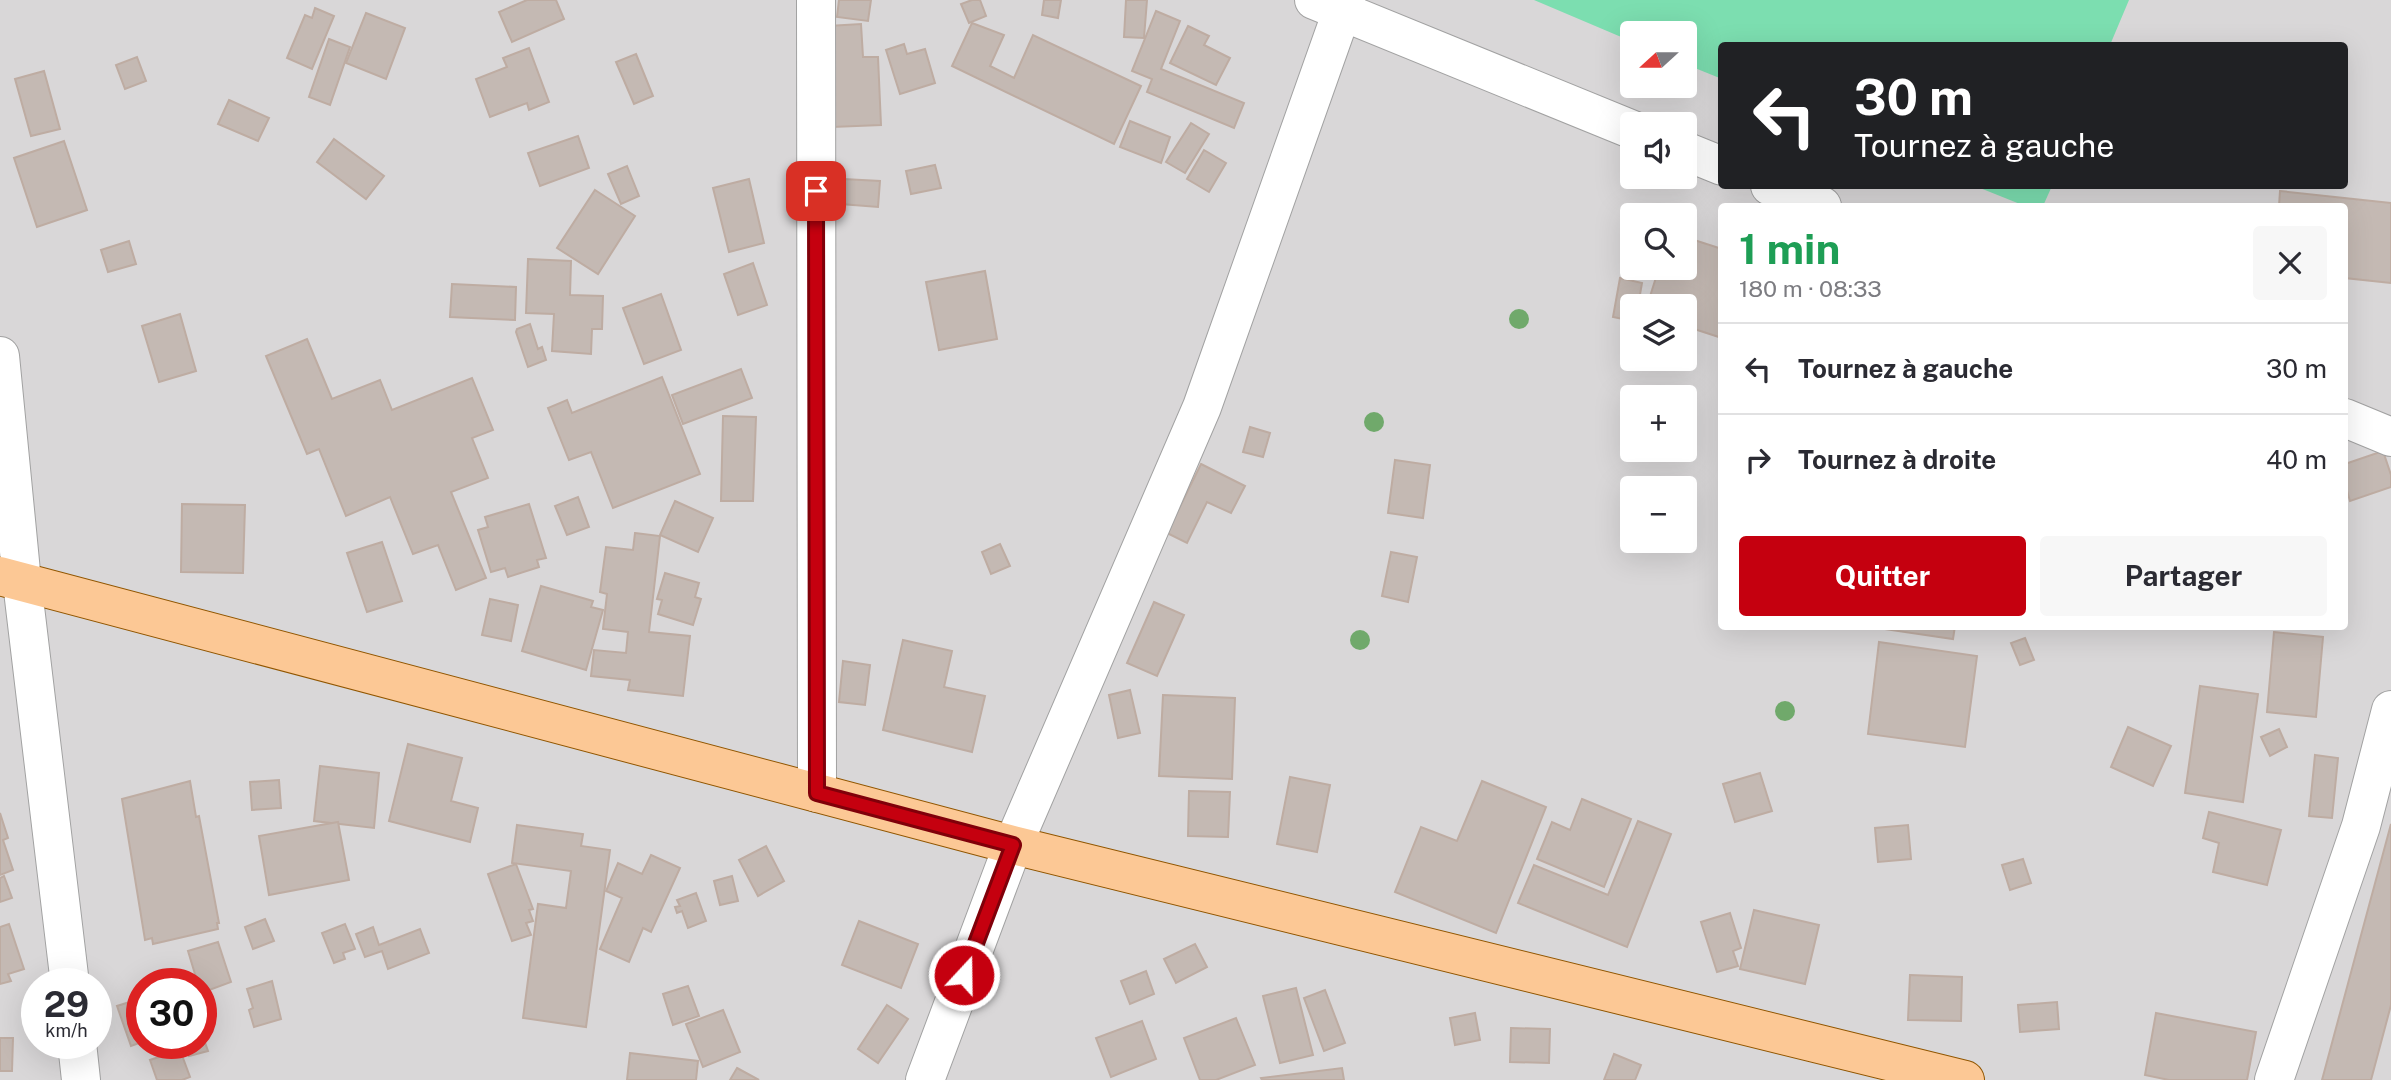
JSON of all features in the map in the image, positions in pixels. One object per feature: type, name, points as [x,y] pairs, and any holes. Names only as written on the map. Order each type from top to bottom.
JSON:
[{"type":"main road","points":[[11,579],[1013,845],[1965,1080]]},
{"type":"street","points":[[816,0],[817,793]]},
{"type":"street","points":[[925,1080],[1013,845],[1202,407],[1334,4],[1620,125]]},
{"type":"street","points":[[1697,156],[1718,164]]},
{"type":"street","points":[[1778,189],[1814,203]]},
{"type":"street","points":[[0,356],[11,579],[68,968]]},
{"type":"street","points":[[2348,419],[2391,437]]},
{"type":"street","points":[[2274,1080],[2361,826],[2391,710]]},
{"type":"street","points":[[79,1059],[81,1080]]},
{"type":"shaded area","points":[[0,0],[2391,0],[2391,1080],[0,1080]]},
{"type":"green space","points":[[1534,0],[2129,0],[2111,42],[1718,42],[1718,77],[1698,69],[1698,21],[1620,21],[1620,36]]},
{"type":"green space","points":[[1982,189],[2051,189],[2044,203],[2018,203]]},
{"type":"building","points":[[527,0],[556,0],[564,19],[512,42],[499,12]]},
{"type":"building","points":[[839,0],[871,0],[868,21],[837,17]]},
{"type":"building","points":[[980,0],[986,16],[969,23],[961,4]]},
{"type":"building","points":[[1044,0],[1061,0],[1058,18],[1042,15]]},
{"type":"building","points":[[1126,0],[1147,0],[1144,38],[1124,37]]},
{"type":"building","points":[[315,8],[334,16],[312,69],[287,58],[305,15],[312,18]]},
{"type":"building","points":[[1156,11],[1180,21],[1161,69],[1244,103],[1234,128],[1147,92],[1152,79],[1132,71]]},
{"type":"building","points":[[366,13],[405,28],[386,79],[346,63]]},
{"type":"building","points":[[972,23],[1004,35],[990,66],[1014,78],[1033,35],[1141,86],[1114,144],[952,66]]},
{"type":"building","points":[[861,24],[863,57],[878,57],[881,125],[832,127],[828,26]]},
{"type":"building","points":[[1188,26],[1209,36],[1204,45],[1230,58],[1216,85],[1170,63]]},
{"type":"building","points":[[329,39],[350,47],[330,105],[309,97]]},
{"type":"building","points":[[904,44],[907,54],[925,49],[935,83],[900,94],[886,50]]},
{"type":"building","points":[[529,48],[549,102],[529,110],[527,103],[490,117],[476,79],[507,67],[503,58]]},
{"type":"building","points":[[636,54],[653,96],[634,104],[616,62]]},
{"type":"building","points":[[137,57],[146,81],[125,89],[116,65]]},
{"type":"building","points":[[44,71],[60,129],[31,136],[15,79]]},
{"type":"building","points":[[229,100],[269,118],[258,141],[218,124]]},
{"type":"building","points":[[1130,121],[1170,137],[1161,163],[1120,147]]},
{"type":"building","points":[[1191,123],[1209,134],[1185,173],[1166,162]]},
{"type":"building","points":[[578,136],[589,168],[540,186],[528,153]]},
{"type":"building","points":[[334,139],[384,176],[366,199],[317,162]]},
{"type":"building","points":[[64,141],[87,210],[37,227],[14,158]]},
{"type":"building","points":[[1204,150],[1226,163],[1209,192],[1187,179]]},
{"type":"building","points":[[935,165],[941,188],[911,194],[906,171]]},
{"type":"building","points":[[627,166],[639,196],[621,204],[608,174]]},
{"type":"building","points":[[749,179],[764,243],[729,252],[713,188]]},
{"type":"building","points":[[843,179],[880,181],[878,207],[841,204]]},
{"type":"building","points":[[595,190],[635,216],[598,274],[557,248]]},
{"type":"building","points":[[2280,191],[2391,203],[2391,283],[2348,278],[2348,203],[2279,203]]},
{"type":"building","points":[[129,241],[136,264],[108,272],[101,250]]},
{"type":"building","points":[[1697,241],[1718,248],[1718,337],[1697,330],[1697,294],[1651,294],[1655,280],[1697,280]]},
{"type":"building","points":[[528,259],[571,261],[570,295],[603,296],[602,329],[592,329],[591,354],[552,351],[554,314],[526,313]]},
{"type":"building","points":[[753,263],[767,305],[738,315],[724,274]]},
{"type":"building","points":[[985,271],[997,339],[939,350],[926,282]]},
{"type":"building","points":[[1620,278],[1642,283],[1640,294],[1620,294],[1620,318],[1613,317]]},
{"type":"building","points":[[452,284],[516,287],[515,320],[450,317]]},
{"type":"building","points":[[661,294],[681,350],[644,364],[623,308]]},
{"type":"building","points":[[180,314],[196,371],[159,382],[142,326]]},
{"type":"building","points":[[530,324],[538,349],[542,347],[546,360],[528,367],[516,332],[517,329]]},
{"type":"building","points":[[307,339],[332,399],[380,380],[392,410],[472,378],[493,430],[472,438],[488,478],[451,492],[486,578],[456,590],[438,545],[413,554],[390,497],[346,516],[319,449],[307,454],[266,356]]},
{"type":"building","points":[[741,369],[752,398],[683,424],[672,395]]},
{"type":"building","points":[[662,377],[700,474],[613,508],[591,452],[569,460],[548,408],[567,400],[572,413]]},
{"type":"building","points":[[723,416],[756,417],[753,501],[721,501]]},
{"type":"building","points":[[1250,427],[1270,433],[1263,457],[1243,452]]},
{"type":"building","points":[[2383,451],[2391,475],[2391,487],[2350,501],[2348,463]]},
{"type":"building","points":[[1395,460],[1430,465],[1423,518],[1388,513]]},
{"type":"building","points":[[1201,464],[1245,486],[1231,513],[1207,502],[1187,543],[1167,533]]},
{"type":"building","points":[[578,497],[589,527],[567,535],[555,506]]},
{"type":"building","points":[[675,501],[713,518],[698,552],[660,535]]},
{"type":"building","points":[[182,504],[245,505],[243,573],[181,572]]},
{"type":"building","points":[[529,504],[546,558],[537,560],[539,567],[508,577],[505,568],[491,572],[478,530],[488,527],[485,517]]},
{"type":"building","points":[[635,533],[660,536],[649,632],[690,636],[683,696],[628,690],[630,680],[591,676],[594,650],[626,653],[628,632],[603,629],[607,594],[600,592],[606,547],[633,550]]},
{"type":"building","points":[[382,542],[402,601],[367,612],[347,553]]},
{"type":"building","points":[[1000,544],[1010,566],[991,574],[982,552]]},
{"type":"building","points":[[1391,552],[1417,557],[1408,602],[1382,596]]},
{"type":"building","points":[[665,573],[699,583],[695,597],[701,599],[693,625],[658,614],[662,600],[657,599]]},
{"type":"building","points":[[541,586],[593,601],[591,607],[603,610],[586,670],[522,651]]},
{"type":"building","points":[[490,599],[518,605],[511,641],[482,635]]},
{"type":"building","points":[[1154,602],[1184,615],[1157,676],[1127,663]]},
{"type":"building","points":[[1891,630],[1954,630],[1953,639]]},
{"type":"building","points":[[2274,632],[2323,637],[2316,717],[2267,712]]},
{"type":"building","points":[[2025,638],[2034,660],[2020,665],[2011,643]]},
{"type":"building","points":[[903,640],[952,651],[944,687],[985,696],[972,752],[883,730]]},
{"type":"building","points":[[1879,642],[1977,656],[1965,747],[1868,734]]},
{"type":"building","points":[[843,661],[870,665],[865,705],[839,702]]},
{"type":"building","points":[[2200,686],[2258,694],[2243,802],[2185,793]]},
{"type":"building","points":[[1130,690],[1140,733],[1118,738],[1109,695]]},
{"type":"building","points":[[1163,695],[1235,698],[1232,779],[1159,776]]},
{"type":"building","points":[[2128,727],[2171,746],[2153,786],[2111,767]]},
{"type":"building","points":[[2279,729],[2287,747],[2270,756],[2261,737]]},
{"type":"building","points":[[408,744],[462,758],[451,801],[478,808],[470,842],[389,821]]},
{"type":"building","points":[[2315,755],[2338,758],[2332,818],[2309,816]]},
{"type":"building","points":[[320,766],[379,773],[374,828],[314,821]]},
{"type":"building","points":[[1760,773],[1772,811],[1735,822],[1723,784]]},
{"type":"building","points":[[1290,777],[1330,785],[1317,852],[1277,844]]},
{"type":"building","points":[[279,780],[281,808],[252,810],[250,782]]},
{"type":"building","points":[[190,781],[196,817],[199,816],[218,929],[153,944],[152,938],[145,940],[122,799]]},
{"type":"building","points":[[1482,781],[1546,807],[1496,933],[1395,892],[1421,827],[1457,841]]},
{"type":"building","points":[[1189,791],[1230,792],[1228,837],[1188,836]]},
{"type":"building","points":[[1582,799],[1631,819],[1604,887],[1537,859],[1552,822],[1570,830]]},
{"type":"building","points":[[2209,812],[2281,830],[2267,885],[2213,872],[2219,843],[2203,838]]},
{"type":"building","points":[[0,813],[8,838],[3,840],[13,870],[0,875]]},
{"type":"building","points":[[1638,821],[1671,834],[1627,947],[1518,903],[1534,865],[1608,895]]},
{"type":"building","points":[[338,822],[349,880],[269,895],[259,836]]},
{"type":"building","points":[[2391,824],[2391,1005],[2371,1080],[2322,1080]]},
{"type":"building","points":[[517,825],[583,834],[581,846],[610,850],[586,1027],[523,1018],[538,904],[566,908],[571,871],[512,863]]},
{"type":"building","points":[[1908,825],[1911,859],[1878,862],[1875,828]]},
{"type":"building","points":[[766,846],[784,881],[758,896],[739,860]]},
{"type":"building","points":[[651,855],[680,868],[651,932],[643,928],[629,962],[600,949],[622,898],[606,891],[618,863],[642,874]]},
{"type":"building","points":[[2023,859],[2031,883],[2010,890],[2002,865]]},
{"type":"building","points":[[516,864],[533,909],[529,910],[533,921],[526,923],[531,935],[512,941],[488,874]]},
{"type":"building","points":[[4,876],[12,898],[0,902],[0,878]]},
{"type":"building","points":[[732,876],[738,901],[720,905],[714,881]]},
{"type":"building","points":[[696,893],[706,921],[688,928],[682,911],[677,913],[675,907],[680,906],[677,900]]},
{"type":"building","points":[[1754,910],[1819,925],[1805,984],[1740,969]]},
{"type":"building","points":[[1730,913],[1741,948],[1733,951],[1738,966],[1717,972],[1701,922]]},
{"type":"building","points":[[265,919],[274,941],[253,949],[245,927]]},
{"type":"building","points":[[859,921],[918,944],[901,988],[842,965]]},
{"type":"building","points":[[9,924],[24,968],[8,974],[11,981],[0,984],[0,927]]},
{"type":"building","points":[[345,924],[355,949],[343,953],[345,959],[334,963],[322,933]]},
{"type":"building","points":[[373,927],[379,945],[420,929],[429,953],[388,969],[382,951],[365,957],[356,934]]},
{"type":"building","points":[[218,942],[231,982],[217,987],[217,968],[193,968],[188,951]]},
{"type":"building","points":[[1195,944],[1207,967],[1176,983],[1164,959]]},
{"type":"building","points":[[1146,971],[1154,994],[1130,1004],[1121,981]]},
{"type":"building","points":[[1910,975],[1962,977],[1961,1021],[1908,1020]]},
{"type":"building","points":[[272,981],[281,1019],[254,1027],[249,1010],[253,1008],[247,989]]},
{"type":"building","points":[[688,986],[699,1016],[673,1025],[663,994]]},
{"type":"building","points":[[1296,988],[1313,1055],[1280,1063],[1263,996]]},
{"type":"building","points":[[1325,990],[1345,1043],[1324,1051],[1304,998]]},
{"type":"building","points":[[2057,1002],[2059,1029],[2020,1032],[2018,1005]]},
{"type":"building","points":[[126,1003],[126,1032],[117,1006]]},
{"type":"building","points":[[887,1005],[908,1019],[878,1063],[858,1049]]},
{"type":"building","points":[[723,1010],[740,1052],[703,1067],[686,1024]]},
{"type":"building","points":[[1475,1013],[1480,1040],[1455,1045],[1450,1018]]},
{"type":"building","points":[[2156,1013],[2256,1032],[2247,1080],[2169,1080],[2145,1075]]},
{"type":"building","points":[[1236,1018],[1255,1065],[1216,1080],[1200,1080],[1184,1038]]},
{"type":"building","points":[[1142,1021],[1156,1059],[1111,1077],[1096,1038]]},
{"type":"building","points":[[1511,1028],[1550,1029],[1549,1063],[1510,1062]]},
{"type":"building","points":[[0,1038],[13,1038],[12,1071],[0,1071]]},
{"type":"building","points":[[630,1053],[698,1061],[696,1080],[627,1080]]},
{"type":"building","points":[[1614,1054],[1641,1065],[1635,1080],[1604,1080]]},
{"type":"building","points":[[183,1059],[190,1077],[182,1080],[157,1080],[150,1060]]},
{"type":"building","points":[[737,1068],[759,1080],[730,1080]]},
{"type":"building","points":[[1342,1068],[1344,1080],[1261,1078]]},
{"type":"route","points":[[816,191],[817,793],[1013,845],[964,975]]}]
